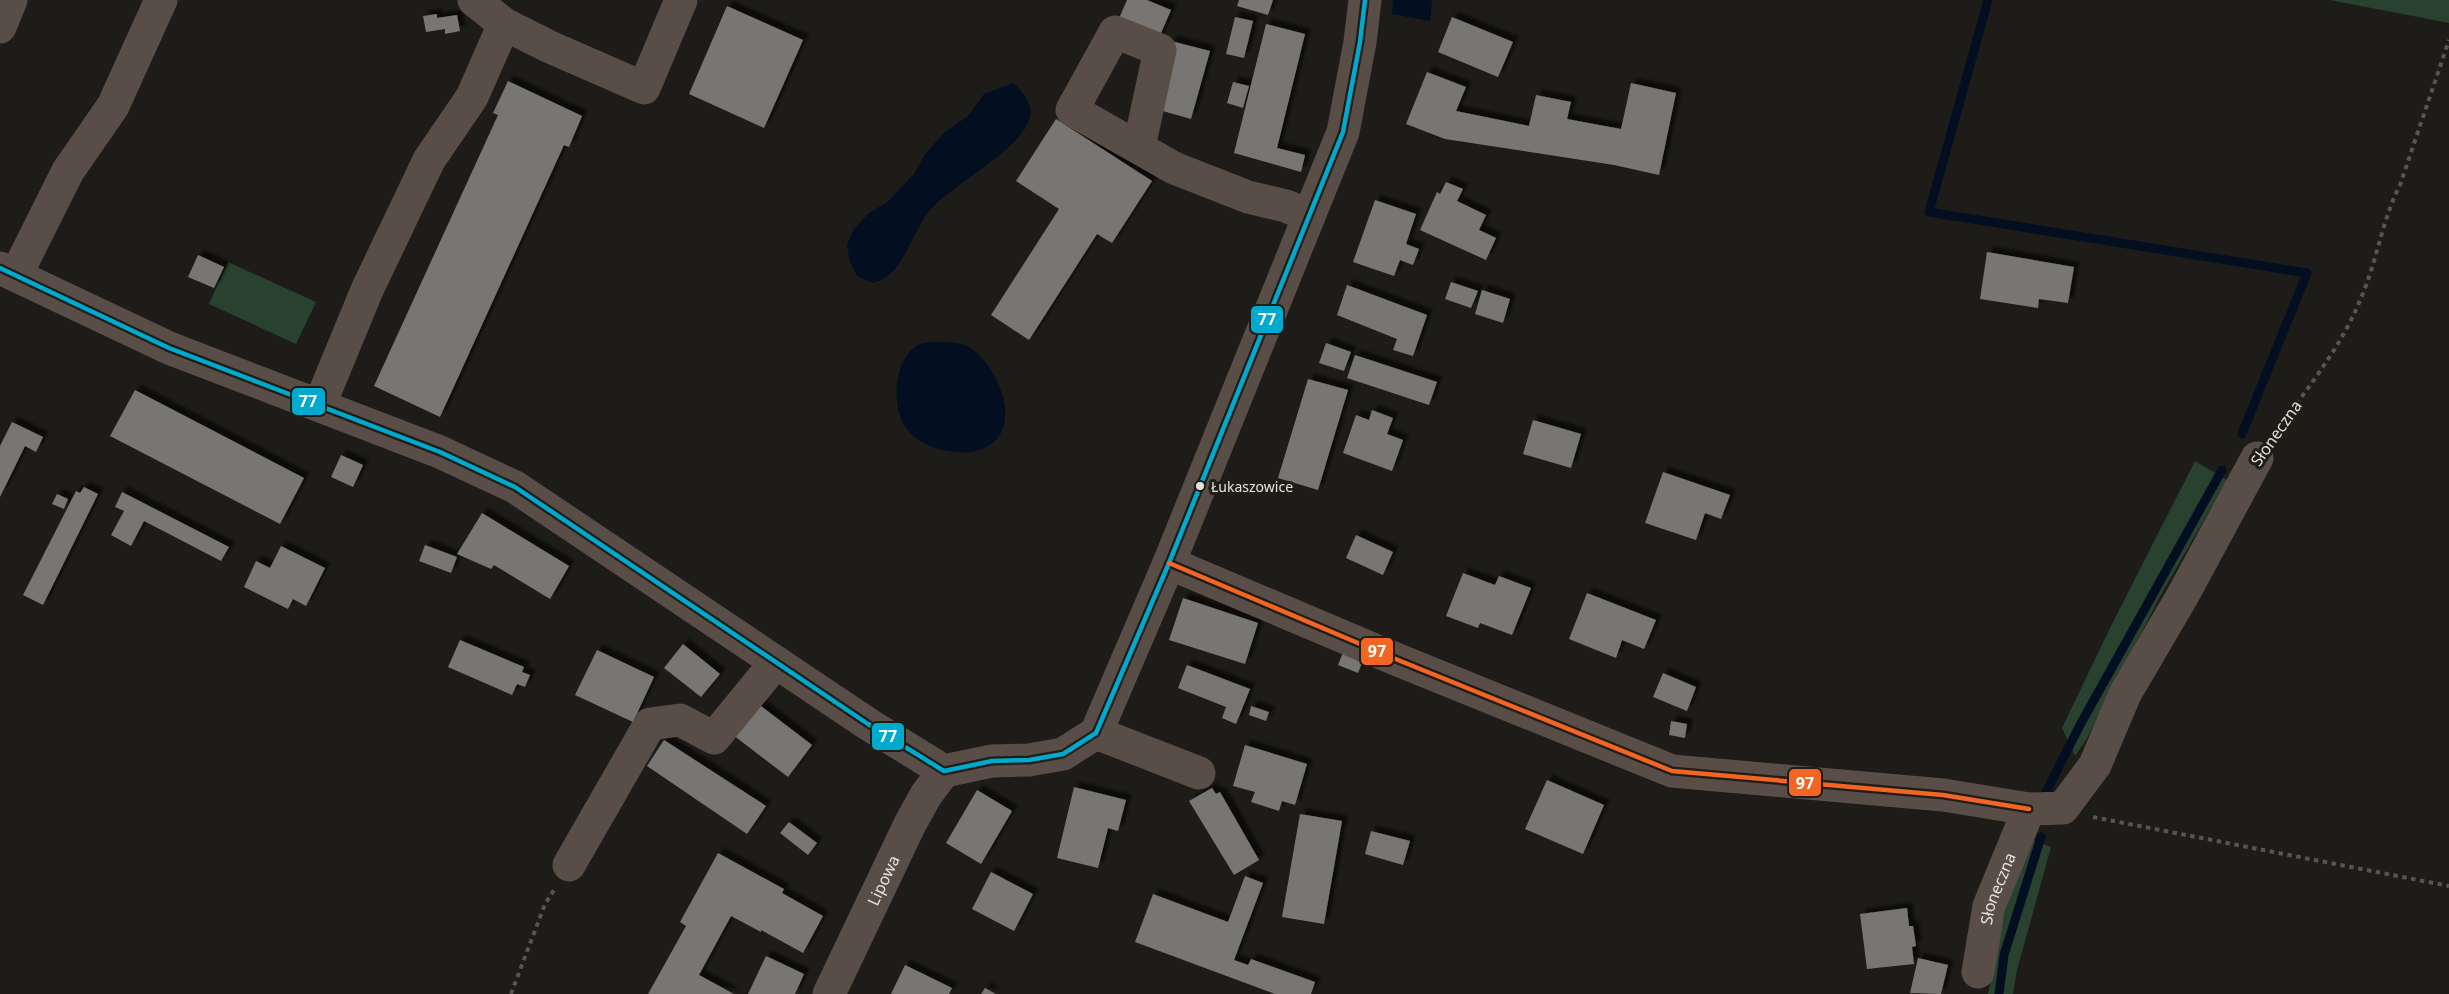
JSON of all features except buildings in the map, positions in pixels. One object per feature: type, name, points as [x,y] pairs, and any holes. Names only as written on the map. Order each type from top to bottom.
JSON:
[{"type":"street","points":[[0,27],[11,0]]},
{"type":"street","points":[[161,0],[113,106],[68,171],[8,272],[169,348],[320,404],[440,452],[514,487],[868,724],[944,771],[992,761],[1029,760],[1063,754],[1096,733],[1169,563],[1343,132],[1360,42],[1365,0]]},
{"type":"street","points":[[474,0],[504,24],[644,88],[681,0]]},
{"type":"street","points":[[320,404],[367,290],[429,160],[472,97],[504,24]]},
{"type":"street","points":[[1138,147],[1174,168],[1248,197],[1286,206],[1309,216]]},
{"type":"street","name":"Słoneczna","points":[[2063,808],[2095,765],[2125,694],[2183,595],[2257,458]]},
{"type":"street","points":[[1169,563],[1398,660],[1672,771],[1943,795],[2029,809],[2063,808]]},
{"type":"street","points":[[569,865],[650,724],[680,720],[714,738],[776,662]]},
{"type":"street","points":[[1096,733],[1199,773]]},
{"type":"street","name":"Lipowa","points":[[829,994],[909,824],[944,771]]},
{"type":"street","name":"Słoneczna","points":[[1978,972],[1989,906],[2029,809]]},
{"type":"path","name":"Słoneczna","points":[[2257,458],[2341,341],[2362,296],[2392,200],[2400,185],[2449,40]]},
{"type":"path","points":[[2063,808],[2115,822],[2449,886]]},
{"type":"path","points":[[511,994],[545,904],[569,865]]},
{"type":"green space","points":[[2330,0],[2449,0],[2449,23]]},
{"type":"green space","points":[[228,262],[316,302],[296,344],[209,304]]},
{"type":"green space","points":[[2195,461],[2227,480],[2162,593],[2086,740],[2075,756],[2062,728]]},
{"type":"green space","points":[[2028,838],[2051,847],[2017,970],[2013,994],[1988,994],[2009,894]]},
{"type":"water","points":[[1393,0],[1432,0],[1430,21],[1392,14]]},
{"type":"water","points":[[1013,83],[1028,100],[1031,111],[1028,123],[1021,134],[999,155],[935,205],[922,221],[902,259],[889,275],[873,283],[857,276],[850,263],[847,245],[853,230],[868,214],[887,202],[914,174],[926,153],[945,132],[968,116],[984,94]]},
{"type":"water","points":[[931,342],[957,343],[967,346],[990,368],[1003,396],[1005,411],[1004,424],[999,436],[988,446],[969,452],[937,449],[915,437],[901,419],[898,409],[897,384],[903,361],[918,345]]},
{"type":"waterway","points":[[1988,0],[1929,212],[2307,273],[2242,434]]},
{"type":"waterway","points":[[2045,794],[2080,725],[2222,470]]},
{"type":"waterway","points":[[1999,994],[2004,955],[2041,837]]},
{"type":"transit line","name":"77","points":[[0,268],[169,348],[440,452],[515,487],[868,724],[944,771],[992,761],[1029,760],[1063,754],[1096,733],[1169,563],[1343,132],[1360,42],[1365,0]]},
{"type":"transit line","name":"97","points":[[1169,563],[1398,660],[1672,771],[1943,795],[2029,809]]},
{"type":"place","name":"Łukaszowice","points":[[1200,486]]}]
